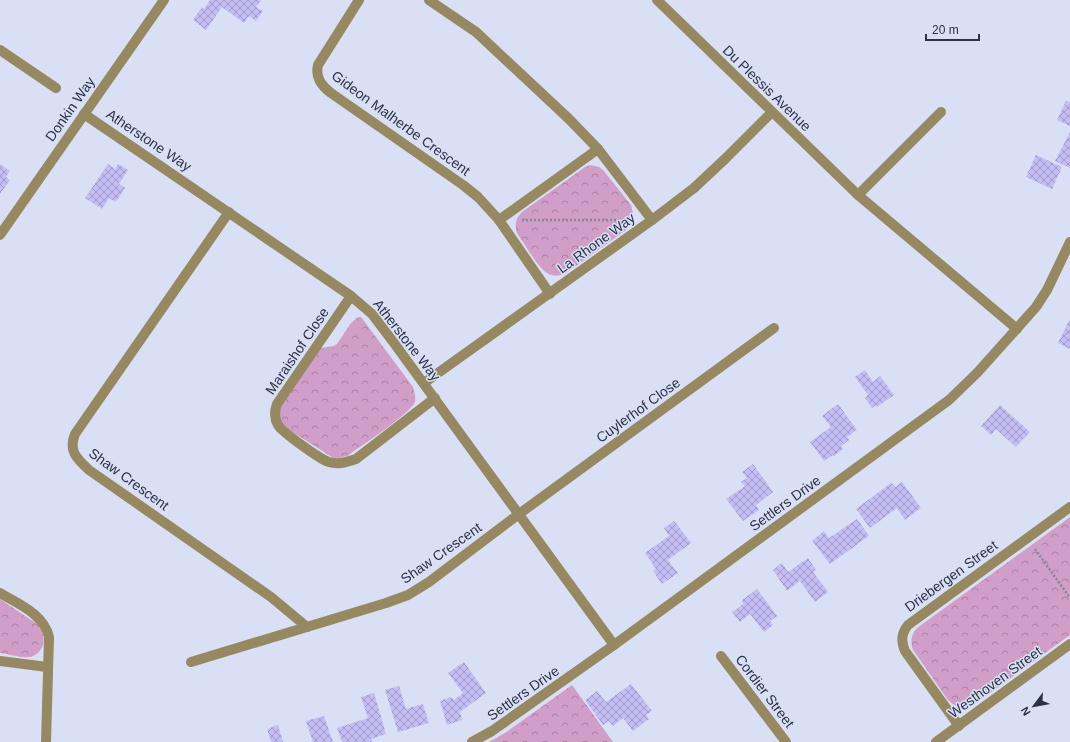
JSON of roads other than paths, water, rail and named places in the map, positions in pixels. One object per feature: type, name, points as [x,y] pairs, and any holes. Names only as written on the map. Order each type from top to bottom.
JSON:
[{"type":"street","name":"Donkin Way","points":[[0,235],[164,0]]},
{"type":"street","name":"Gideon Malherbe Crescent","points":[[359,0],[318,65],[317,70],[320,83],[478,197],[500,220],[550,294]]},
{"type":"street","points":[[429,0],[476,32],[569,118],[598,149],[652,220]]},
{"type":"street","name":"Du Plessis Avenue","points":[[657,0],[858,195],[1017,329]]},
{"type":"street","points":[[0,50],[56,88]]},
{"type":"street","name":"La Rhone Way","points":[[424,383],[652,220],[699,183],[772,112]]},
{"type":"street","points":[[858,195],[941,112]]},
{"type":"street","name":"Atherstone Way","points":[[84,114],[351,296],[372,314],[435,398],[614,645]]},
{"type":"street","points":[[500,220],[598,149]]},
{"type":"street","name":"Shaw Crescent","points":[[229,212],[75,434],[72,440],[72,446],[78,460],[89,470],[271,597],[307,626]]},
{"type":"street","name":"Settlers Drive","points":[[472,742],[492,732],[614,645],[949,400],[977,373],[1029,316],[1042,298],[1070,242]]},
{"type":"street","name":"Maraishof Close","points":[[351,296],[277,404],[274,412],[278,426],[285,433],[325,461],[337,464],[348,462],[356,458],[435,398]]},
{"type":"street","name":"Cuylerhof Close","points":[[519,514],[774,328]]},
{"type":"street","name":"Driebergen Street","points":[[958,726],[905,651],[902,638],[903,631],[908,625],[1070,507]]},
{"type":"street","name":"Shaw Crescent","points":[[191,662],[408,595],[429,582],[519,514]]},
{"type":"street","points":[[0,593],[38,617],[45,626],[49,637],[46,742]]},
{"type":"street","name":"Westhoven Street","points":[[936,742],[1070,644]]},
{"type":"street","name":"Cordier Street","points":[[721,656],[786,742]]},
{"type":"street","points":[[0,661],[47,667]]}]
